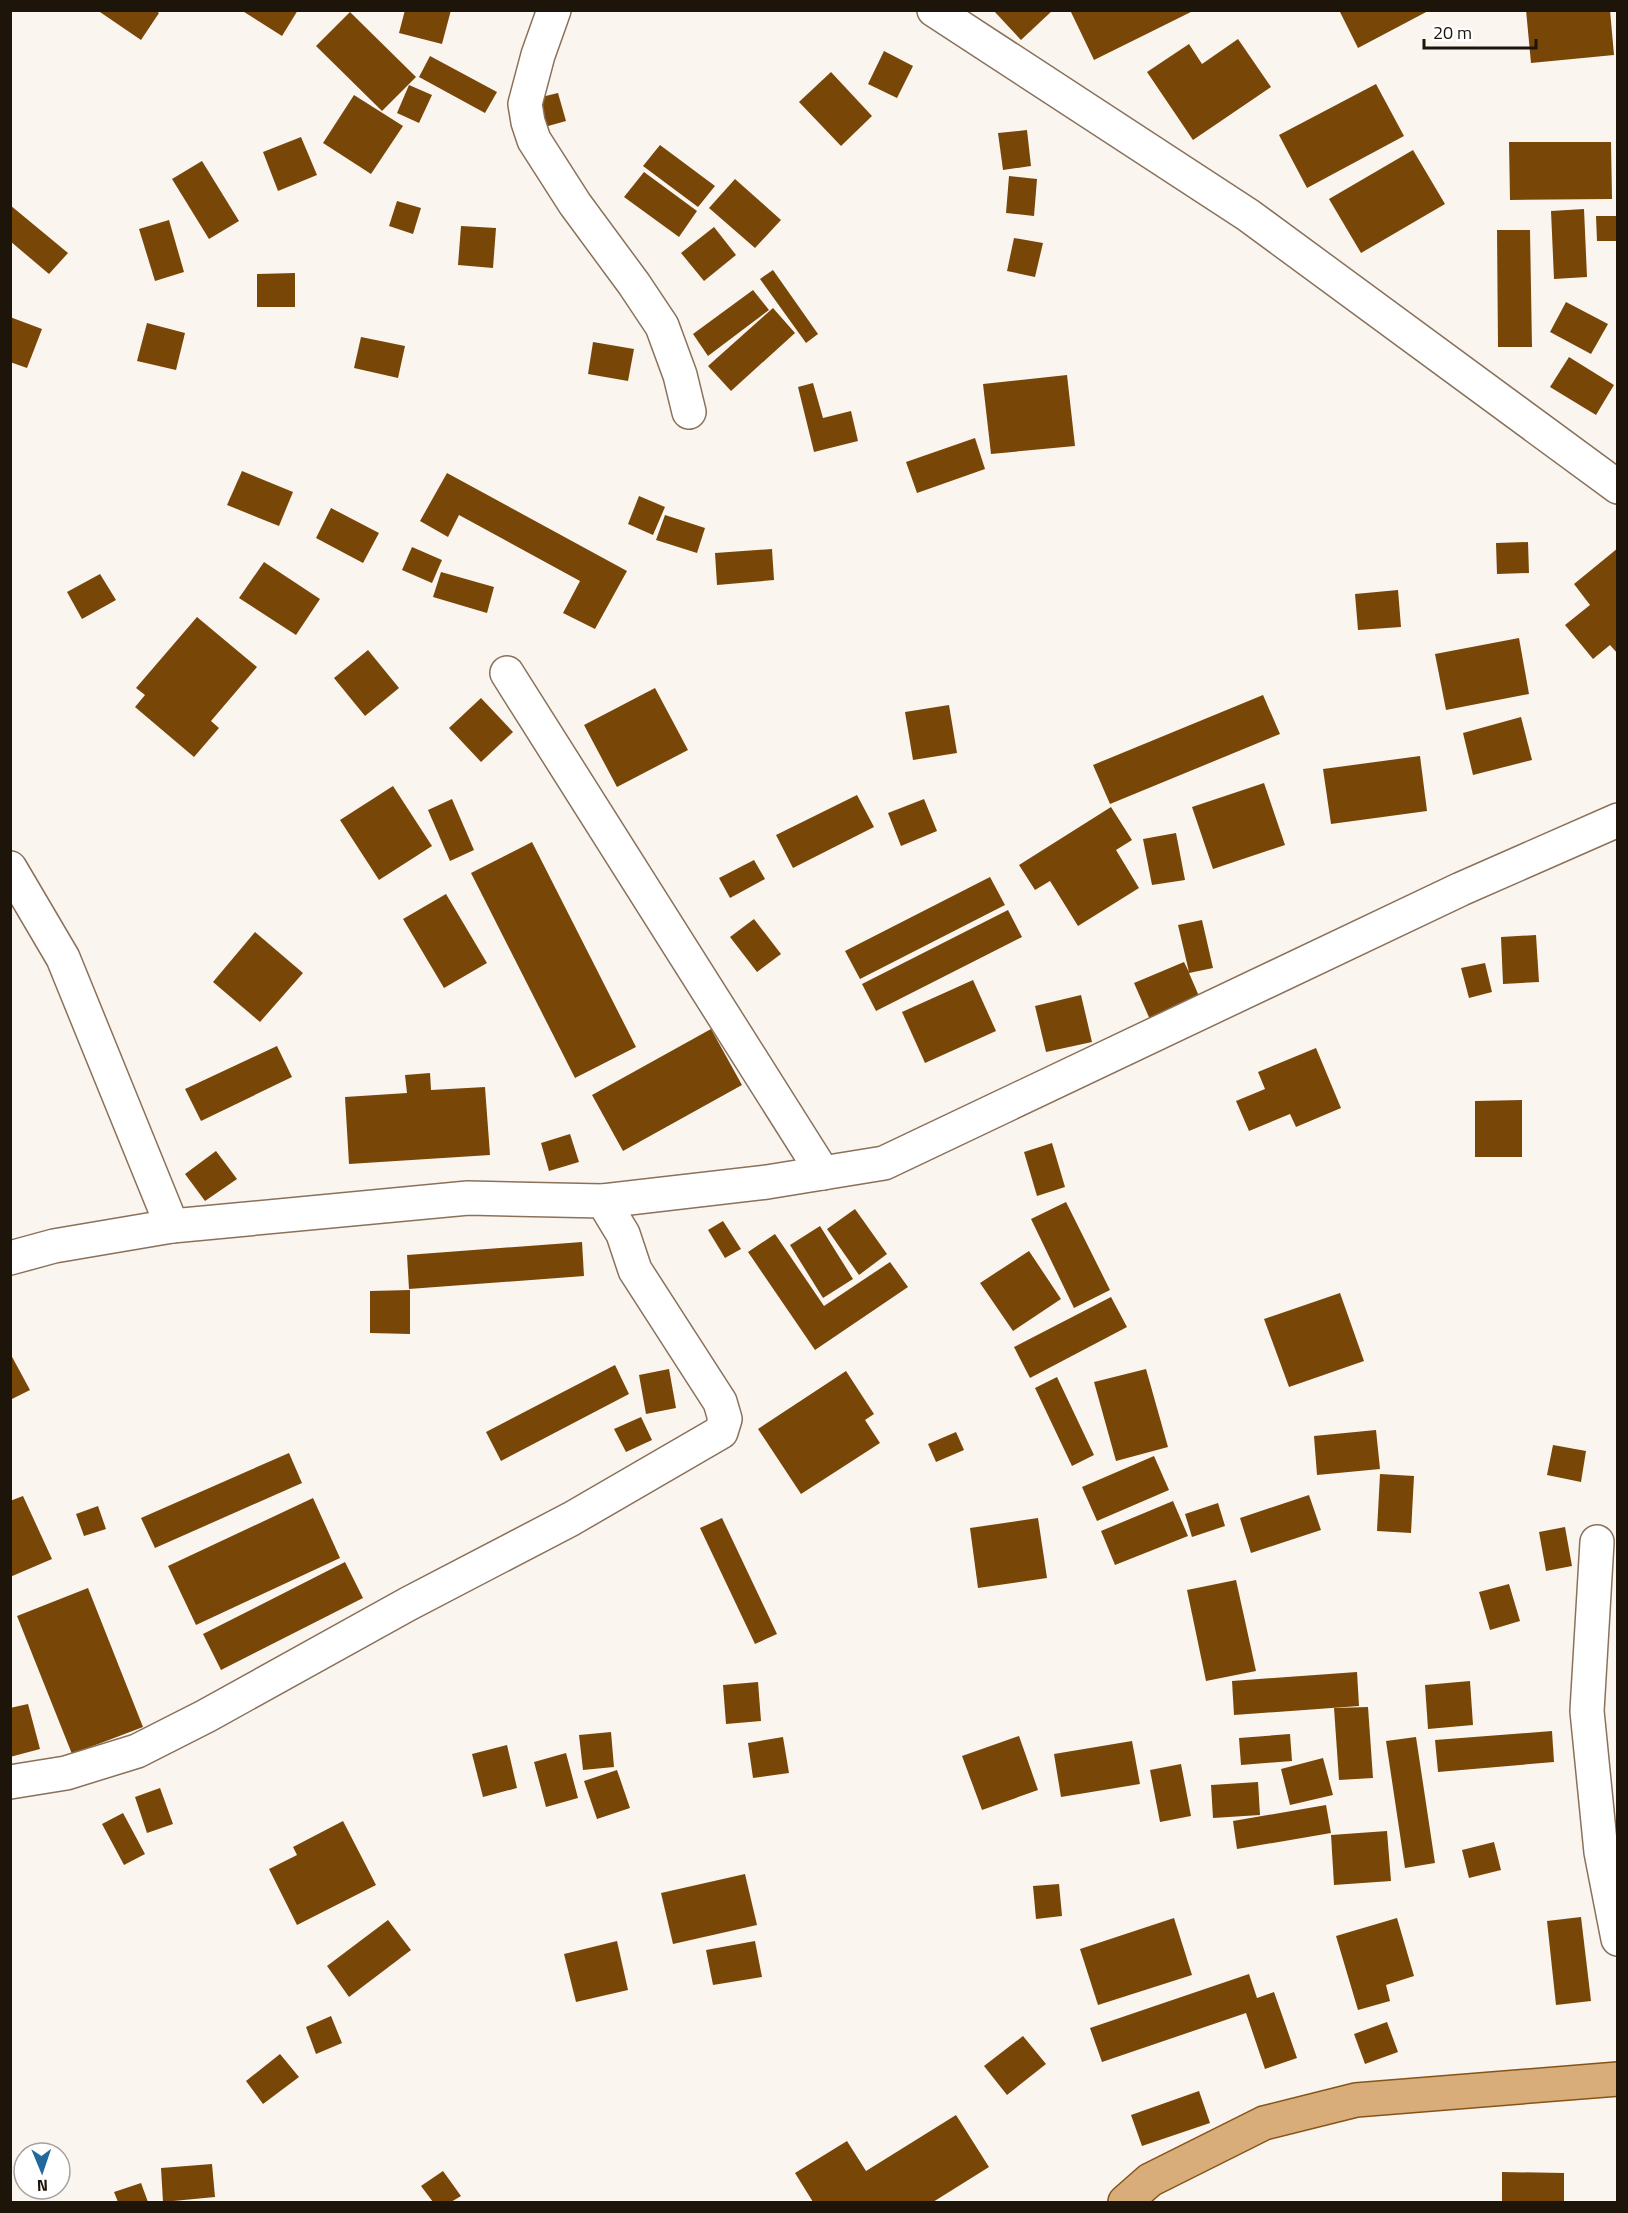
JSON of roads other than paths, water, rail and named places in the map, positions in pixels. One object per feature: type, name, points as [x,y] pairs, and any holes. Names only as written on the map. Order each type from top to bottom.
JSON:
[{"type":"main road","points":[[1125,2202],[1150,2180],[1264,2123],[1356,2100],[1617,2079]]},
{"type":"street","points":[[554,10],[538,55],[525,104],[534,140],[575,204],[662,326],[680,375],[689,412]]},
{"type":"street","points":[[934,10],[1248,215],[1617,487]]},
{"type":"street","points":[[507,674],[823,1173]]},
{"type":"street","points":[[10,1258],[54,1246],[172,1226],[468,1198],[603,1200],[767,1182],[884,1163],[1461,889],[1617,820]]},
{"type":"street","points":[[10,868],[63,958],[172,1226]]},
{"type":"street","points":[[10,1782],[66,1773],[137,1751],[408,1604],[571,1519],[721,1431],[725,1419],[720,1402],[635,1270],[623,1234],[603,1200]]},
{"type":"street","points":[[1597,1542],[1587,1711],[1601,1852],[1617,1938]]}]
